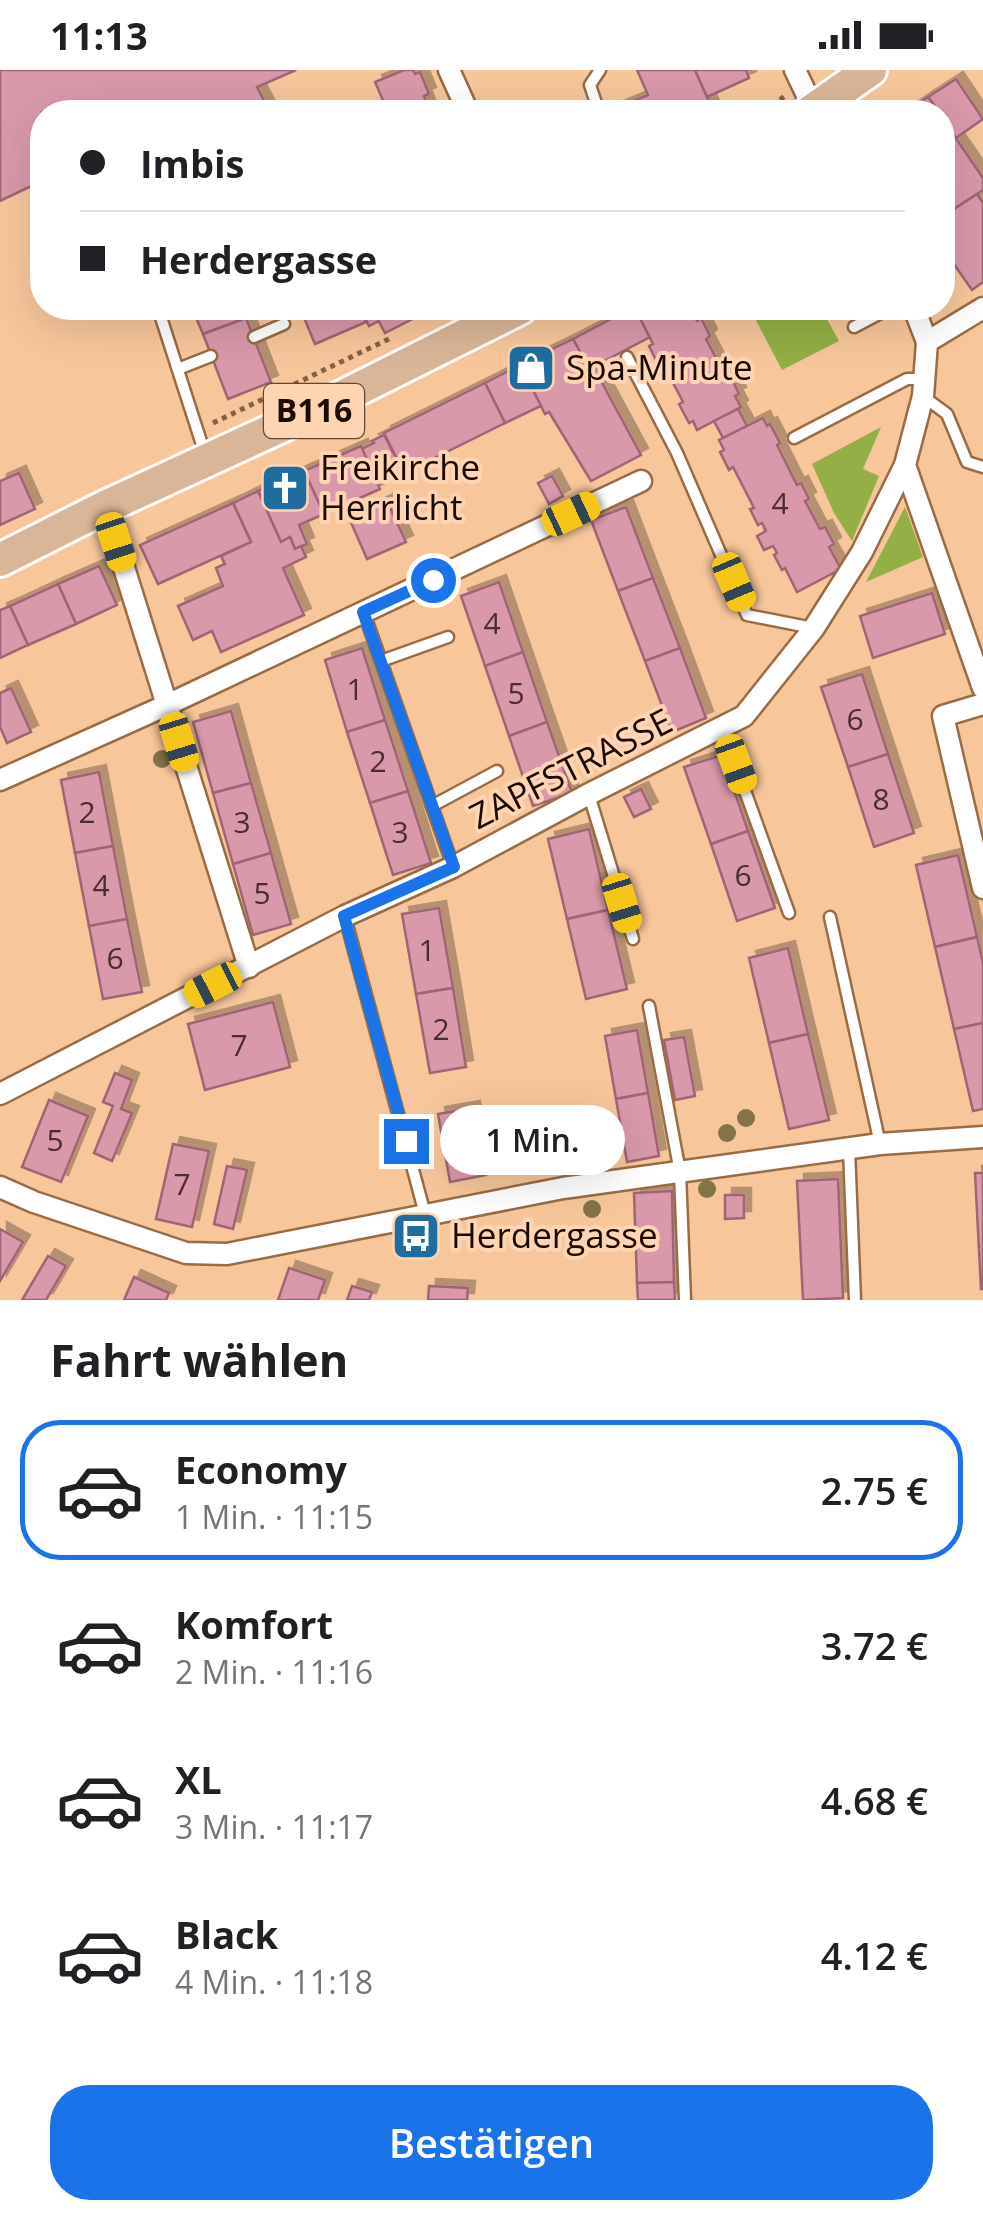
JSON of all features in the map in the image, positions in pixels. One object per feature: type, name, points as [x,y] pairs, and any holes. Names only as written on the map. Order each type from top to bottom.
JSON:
[{"type":"main road","points":[[829,100],[870,70]]},
{"type":"main road","name":"B116","points":[[0,560],[496,320]]},
{"type":"street","points":[[449,70],[463,100]]},
{"type":"street","points":[[795,70],[808,100]]},
{"type":"street","points":[[919,320],[927,342],[983,308]]},
{"type":"street","name":"ZAPFSTRASSE","points":[[0,1094],[344,916],[454,867],[744,716],[814,628],[862,552],[905,464],[924,387],[927,342]]},
{"type":"street","points":[[905,464],[983,688]]},
{"type":"street","points":[[0,780],[641,481]]},
{"type":"street","points":[[105,507],[249,967]]},
{"type":"street","points":[[983,704],[943,716],[983,888]]},
{"type":"street","points":[[0,1187],[186,1254],[227,1254],[563,1188],[880,1144],[983,1138]]},
{"type":"lane","points":[[595,100],[590,85],[600,70]]},
{"type":"lane","points":[[162,320],[207,460]]},
{"type":"lane","points":[[854,327],[867,320]]},
{"type":"lane","points":[[254,337],[284,324]]},
{"type":"lane","points":[[178,369],[211,356]]},
{"type":"lane","points":[[627,358],[678,454],[748,614],[814,628]]},
{"type":"lane","points":[[794,438],[906,379],[924,387],[947,414],[967,462],[983,467]]},
{"type":"lane","points":[[363,612],[454,867]]},
{"type":"lane","points":[[381,661],[448,637]]},
{"type":"lane","points":[[722,727],[790,912]]},
{"type":"lane","points":[[432,806],[497,771]]},
{"type":"lane","points":[[589,794],[634,939]]},
{"type":"lane","points":[[344,916],[426,1216]]},
{"type":"lane","points":[[830,917],[880,1144]]},
{"type":"lane","points":[[648,1006],[680,1172],[685,1300]]},
{"type":"lane","points":[[849,1148],[855,1300]]},
{"type":"green space","points":[[756,320],[828,320],[839,341],[782,370]]},
{"type":"green space","points":[[881,427],[863,469],[879,476],[852,541],[834,513],[812,464]]},
{"type":"green space","points":[[905,507],[923,557],[866,582]]},
{"type":"building","points":[[0,70],[296,70],[257,87],[264,100],[30,100],[30,187],[0,201]]},
{"type":"building","points":[[413,70],[415,74],[420,72],[429,94],[424,96],[426,100],[383,100],[375,82]]},
{"type":"building","points":[[637,70],[695,70],[709,100],[636,100],[648,95]]},
{"type":"building","points":[[695,70],[746,70],[749,78],[707,97]]},
{"type":"building","points":[[956,79],[983,119],[956,138],[955,100],[928,97]]},
{"type":"building","points":[[955,137],[983,178],[983,190],[955,208]]},
{"type":"building","points":[[977,194],[983,203],[983,282],[972,290],[955,266],[955,208]]},
{"type":"building","points":[[197,320],[241,320],[203,334]]},
{"type":"building","points":[[247,320],[271,382],[228,399],[203,334]]},
{"type":"building","points":[[305,320],[365,320],[366,322],[315,344]]},
{"type":"building","points":[[378,320],[410,320],[385,333]]},
{"type":"building","points":[[609,320],[641,320],[650,337],[589,369],[573,339]]},
{"type":"building","points":[[641,320],[702,320],[710,336],[706,339],[727,379],[731,377],[741,407],[697,430],[679,404],[683,402],[662,362],[658,364],[649,346],[653,344]]},
{"type":"building","points":[[573,339],[641,455],[591,481],[549,412],[545,414],[520,365]]},
{"type":"building","points":[[520,365],[541,406],[505,423],[485,383]]},
{"type":"building","points":[[485,383],[505,423],[404,473],[384,433]]},
{"type":"building","points":[[738,409],[747,426],[723,438],[714,421]]},
{"type":"building","points":[[763,418],[780,443],[777,445],[797,485],[801,483],[809,499],[805,501],[820,529],[825,527],[834,544],[829,547],[841,569],[797,592],[774,555],[777,553],[773,546],[764,550],[757,536],[766,531],[762,523],[758,525],[750,509],[754,508],[733,467],[729,470],[720,452],[724,450],[719,440]]},
{"type":"building","points":[[384,435],[396,458],[371,470],[362,449]]},
{"type":"building","points":[[361,446],[380,489],[324,514],[304,471]]},
{"type":"building","points":[[304,471],[324,514],[299,525],[307,544],[295,549],[290,537],[281,542],[258,491]]},
{"type":"building","points":[[19,473],[35,509],[0,525],[0,481]]},
{"type":"building","points":[[552,476],[563,496],[549,504],[538,483]]},
{"type":"building","points":[[258,491],[281,542],[290,537],[295,549],[301,546],[306,557],[283,568],[304,615],[221,652],[212,631],[193,640],[178,606],[223,586],[216,568],[225,564],[221,556],[251,542],[233,503]]},
{"type":"building","points":[[387,501],[406,542],[367,559],[349,518]]},
{"type":"building","points":[[233,503],[251,542],[158,584],[140,545]]},
{"type":"building","points":[[626,507],[653,578],[618,591],[591,520]]},
{"type":"building","points":[[99,566],[117,605],[76,624],[58,584]]},
{"type":"building","points":[[653,578],[680,648],[645,661],[618,591]]},
{"type":"building","points":[[499,582],[523,652],[485,666],[461,596]]},
{"type":"building","points":[[58,584],[76,624],[28,645],[10,606]]},
{"type":"building","points":[[932,593],[945,634],[873,658],[860,616]]},
{"type":"building","points":[[10,606],[28,645],[0,658],[0,610]]},
{"type":"building","points":[[362,648],[385,720],[347,732],[325,660]]},
{"type":"building","points":[[680,648],[706,718],[672,732],[645,661]]},
{"type":"building","points":[[523,652],[547,722],[509,736],[485,666]]},
{"type":"building","points":[[862,674],[888,754],[848,767],[821,687]]},
{"type":"building","points":[[11,688],[31,732],[7,743],[0,727],[0,693]]},
{"type":"building","points":[[231,711],[251,783],[213,793],[193,722]]},
{"type":"building","points":[[385,720],[408,791],[370,803],[347,732]]},
{"type":"building","points":[[547,722],[572,793],[533,806],[509,736]]},
{"type":"building","points":[[888,754],[914,833],[874,847],[848,767]]},
{"type":"building","points":[[722,755],[748,831],[711,844],[684,767]]},
{"type":"building","points":[[99,772],[113,846],[75,853],[61,780]]},
{"type":"building","points":[[251,783],[271,853],[233,864],[213,793]]},
{"type":"building","points":[[641,789],[651,809],[634,817],[624,797]]},
{"type":"building","points":[[408,791],[431,863],[393,875],[370,803]]},
{"type":"building","points":[[589,829],[608,910],[567,919],[548,839]]},
{"type":"building","points":[[748,831],[775,908],[737,921],[711,844]]},
{"type":"building","points":[[113,846],[127,919],[89,926],[75,853]]},
{"type":"building","points":[[271,853],[291,924],[253,935],[233,864]]},
{"type":"building","points":[[958,855],[977,937],[935,947],[916,865]]},
{"type":"building","points":[[439,908],[453,988],[416,994],[402,914]]},
{"type":"building","points":[[608,910],[627,989],[586,999],[567,919]]},
{"type":"building","points":[[127,919],[142,992],[103,999],[89,926]]},
{"type":"building","points":[[977,937],[983,963],[983,1023],[954,1029],[935,947]]},
{"type":"building","points":[[788,948],[808,1034],[769,1043],[749,958]]},
{"type":"building","points":[[453,988],[466,1067],[430,1073],[416,994]]},
{"type":"building","points":[[273,1002],[290,1067],[205,1090],[188,1024]]},
{"type":"building","points":[[983,1023],[983,1109],[973,1111],[954,1029]]},
{"type":"building","points":[[637,1030],[648,1093],[616,1099],[605,1036]]},
{"type":"building","points":[[808,1034],[829,1120],[789,1129],[769,1043]]},
{"type":"building","points":[[684,1037],[695,1096],[675,1100],[664,1040]]},
{"type":"building","points":[[115,1073],[132,1080],[121,1109],[132,1113],[112,1161],[94,1153],[113,1106],[103,1102]]},
{"type":"building","points":[[648,1093],[659,1156],[627,1162],[616,1099]]},
{"type":"building","points":[[49,1100],[88,1116],[61,1182],[22,1167]]},
{"type":"building","points":[[473,1108],[486,1175],[450,1182],[438,1114]]},
{"type":"building","points":[[173,1144],[209,1151],[192,1227],[156,1219]]},
{"type":"building","points":[[227,1166],[247,1170],[233,1229],[214,1224]]},
{"type":"building","points":[[975,1173],[983,1173],[983,1289],[981,1289]]},
{"type":"building","points":[[838,1179],[843,1298],[803,1300],[797,1181]]},
{"type":"building","points":[[672,1191],[674,1282],[637,1283],[634,1193]]},
{"type":"building","points":[[725,1195],[744,1195],[744,1218],[725,1219]]},
{"type":"building","points":[[0,1229],[23,1242],[0,1281]]},
{"type":"building","points":[[48,1256],[66,1266],[46,1300],[22,1300]]},
{"type":"building","points":[[289,1268],[325,1280],[318,1300],[278,1300]]},
{"type":"building","points":[[134,1277],[169,1293],[166,1300],[124,1300]]},
{"type":"building","points":[[674,1282],[675,1300],[638,1300],[637,1283]]},
{"type":"building","points":[[352,1286],[372,1292],[369,1300],[347,1300]]},
{"type":"building","points":[[429,1286],[468,1288],[467,1300],[428,1300]]},
{"type":"place","name":"Spa-Minute","points":[[531,368]]},
{"type":"place","name":"Freikirche Herrlicht","points":[[285,488]]},
{"type":"place","name":"Herdergasse","points":[[416,1236]]},
{"type":"route","points":[[406,1141],[344,916],[454,867],[363,612],[433,580]]}]
